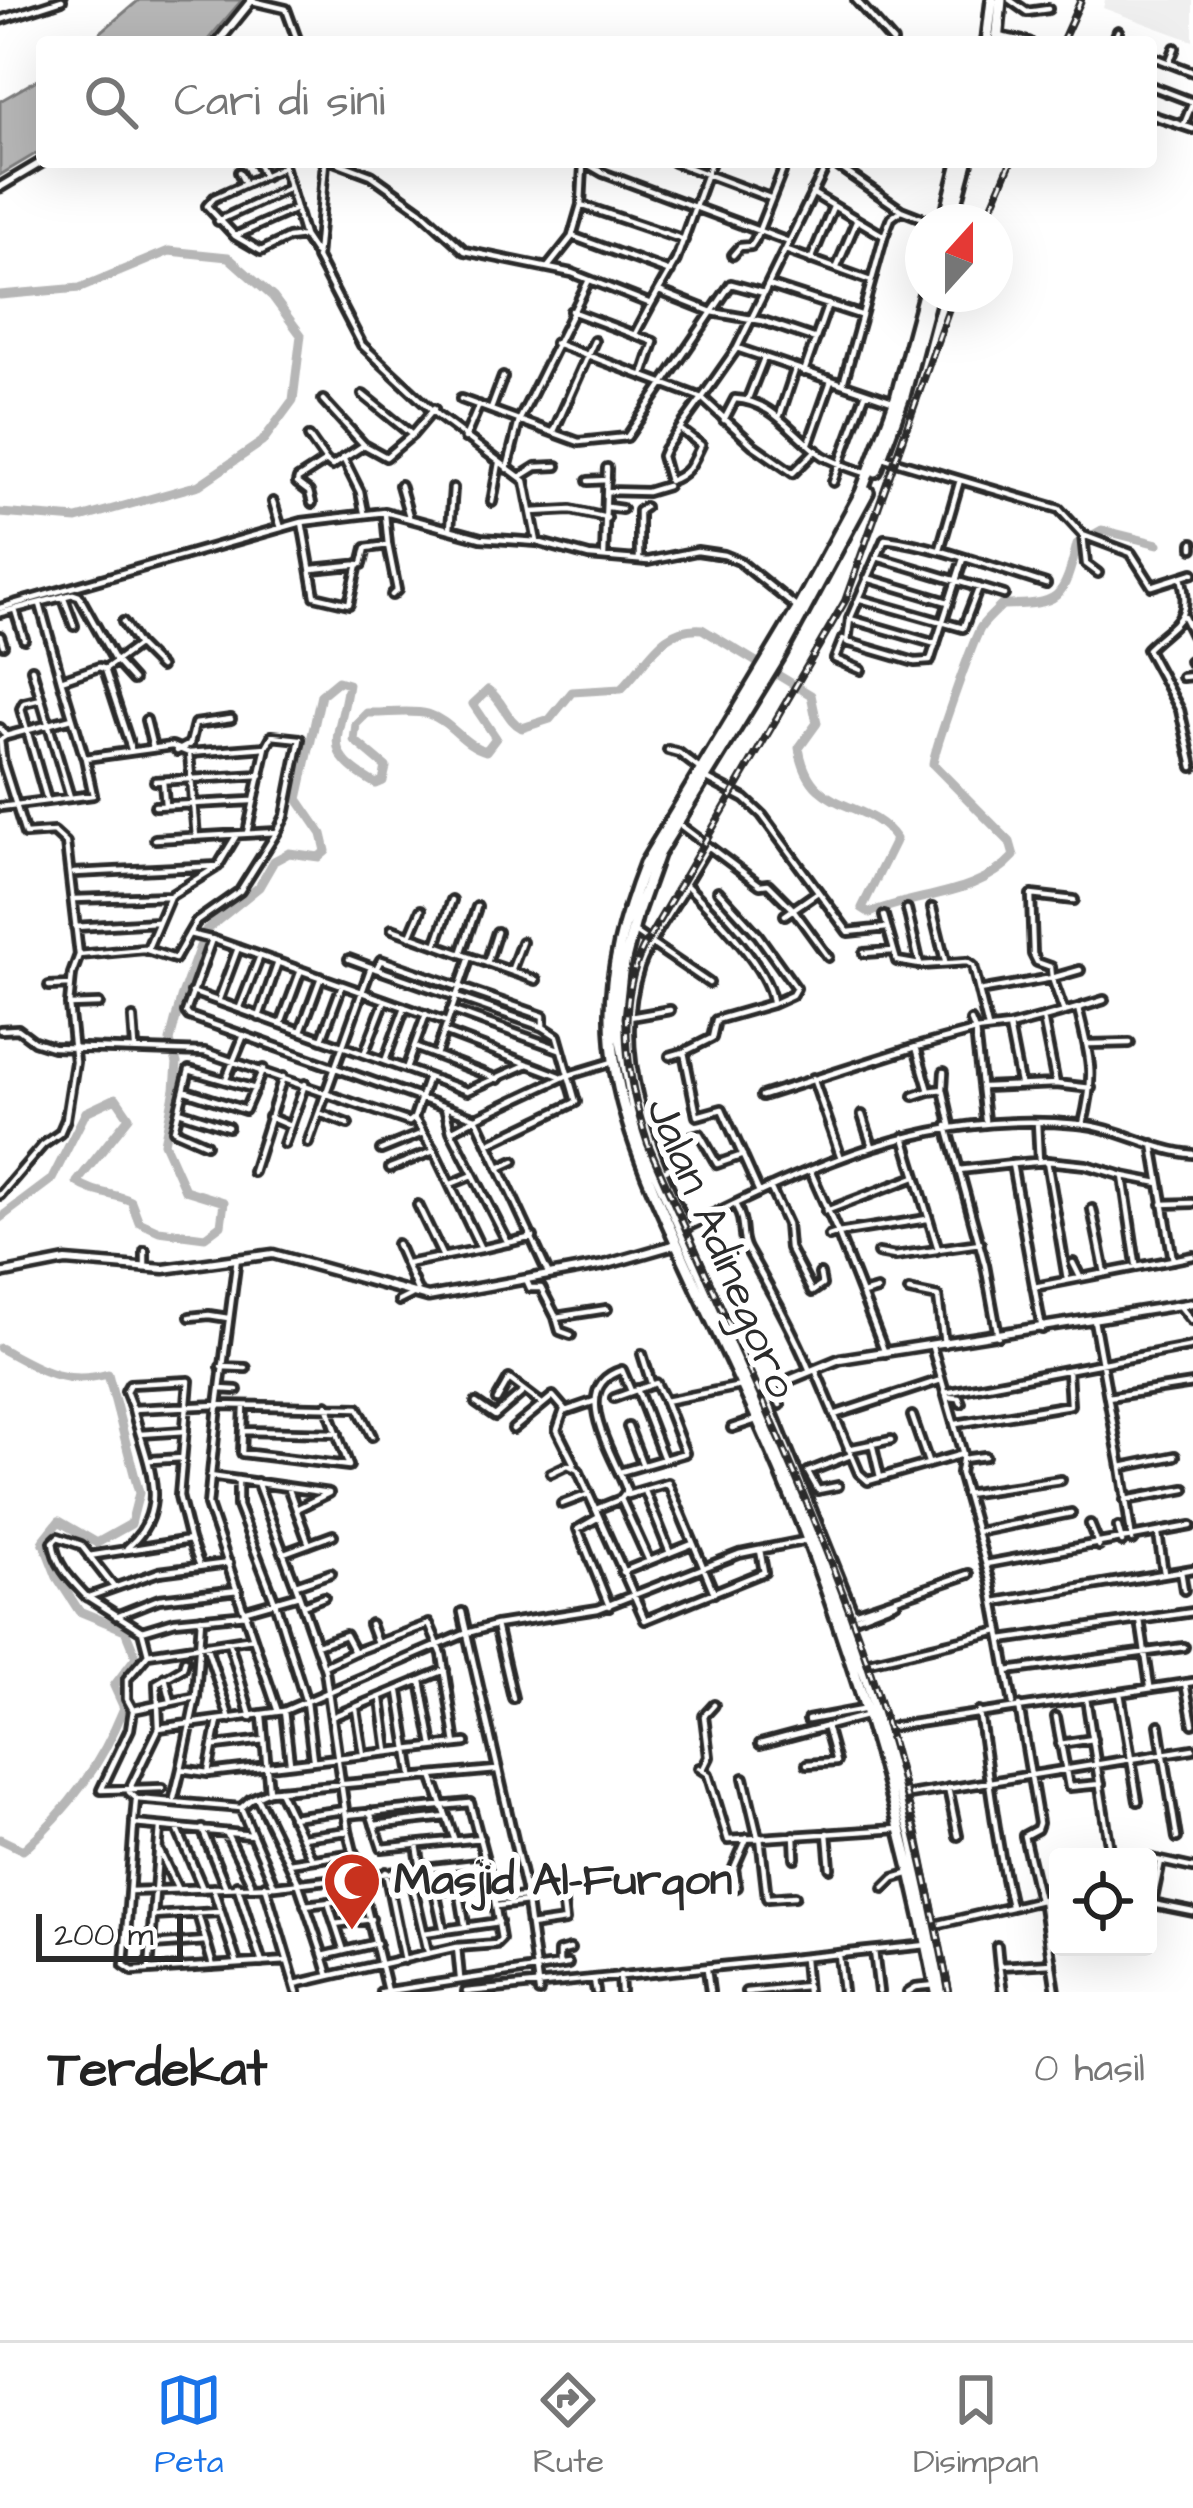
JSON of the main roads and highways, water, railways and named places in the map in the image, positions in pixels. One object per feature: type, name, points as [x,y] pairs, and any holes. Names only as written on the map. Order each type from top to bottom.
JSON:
[{"type":"highway","points":[[988,36],[992,0]]},
{"type":"highway","points":[[999,36],[1005,0]]},
{"type":"highway","points":[[952,204],[962,168]]},
{"type":"highway","points":[[776,654],[798,609],[825,570],[869,475],[922,312]]},
{"type":"highway","points":[[923,312],[882,457],[825,570],[682,806],[646,881],[617,1018],[631,1109],[654,1176],[764,1390],[848,1616],[872,1717],[884,1734],[902,1797],[932,1927],[939,1990]]},
{"type":"highway","name":"Jalan Adinegoro","points":[[682,806],[645,864],[613,982],[610,1017],[624,1111],[654,1176],[677,1244],[808,1540],[872,1717]]},
{"type":"highway","points":[[884,1734],[939,1990]]},
{"type":"waterway","points":[[0,295],[80,288],[169,251],[228,257],[273,297],[301,335],[293,400],[262,442],[199,485],[77,519],[0,513]]},
{"type":"waterway","points":[[0,1218],[52,1179],[86,1112],[116,1098],[129,1117],[77,1182],[131,1201],[139,1222],[159,1231],[205,1237],[221,1225],[224,1202],[185,1190],[164,1143],[177,1063],[170,1041],[206,930],[259,887],[274,861],[289,853],[319,857],[326,851],[322,834],[298,799],[321,695],[338,681],[348,684],[338,731],[339,752],[376,784],[383,781],[386,767],[354,740],[356,724],[367,713],[428,714],[486,751],[496,738],[473,704],[488,690],[522,728],[550,719],[572,692],[621,689],[665,640],[702,629],[811,695],[817,723],[799,748],[805,770],[826,796],[869,816],[896,839],[862,908],[870,913],[983,879],[1014,856],[1010,842],[933,764],[981,627],[1002,605],[1036,603],[1056,595],[1068,577],[1077,544],[1102,530],[1158,544]]},
{"type":"waterway","points":[[0,1348],[64,1377],[108,1374],[139,1493],[131,1524],[97,1543],[59,1521],[43,1541],[57,1577],[79,1611],[125,1630],[136,1657],[114,1686],[124,1708],[82,1785],[23,1850],[0,1839]]},
{"type":"railway","points":[[1065,36],[1081,0]]},
{"type":"railway","points":[[993,204],[1008,168]]},
{"type":"railway","points":[[948,312],[845,601],[643,948],[629,995],[627,1046],[648,1144],[803,1494],[866,1659],[907,1800],[949,1992]]},
{"type":"place","name":"Masjid Al-Furqon","points":[[352,1932]]}]
